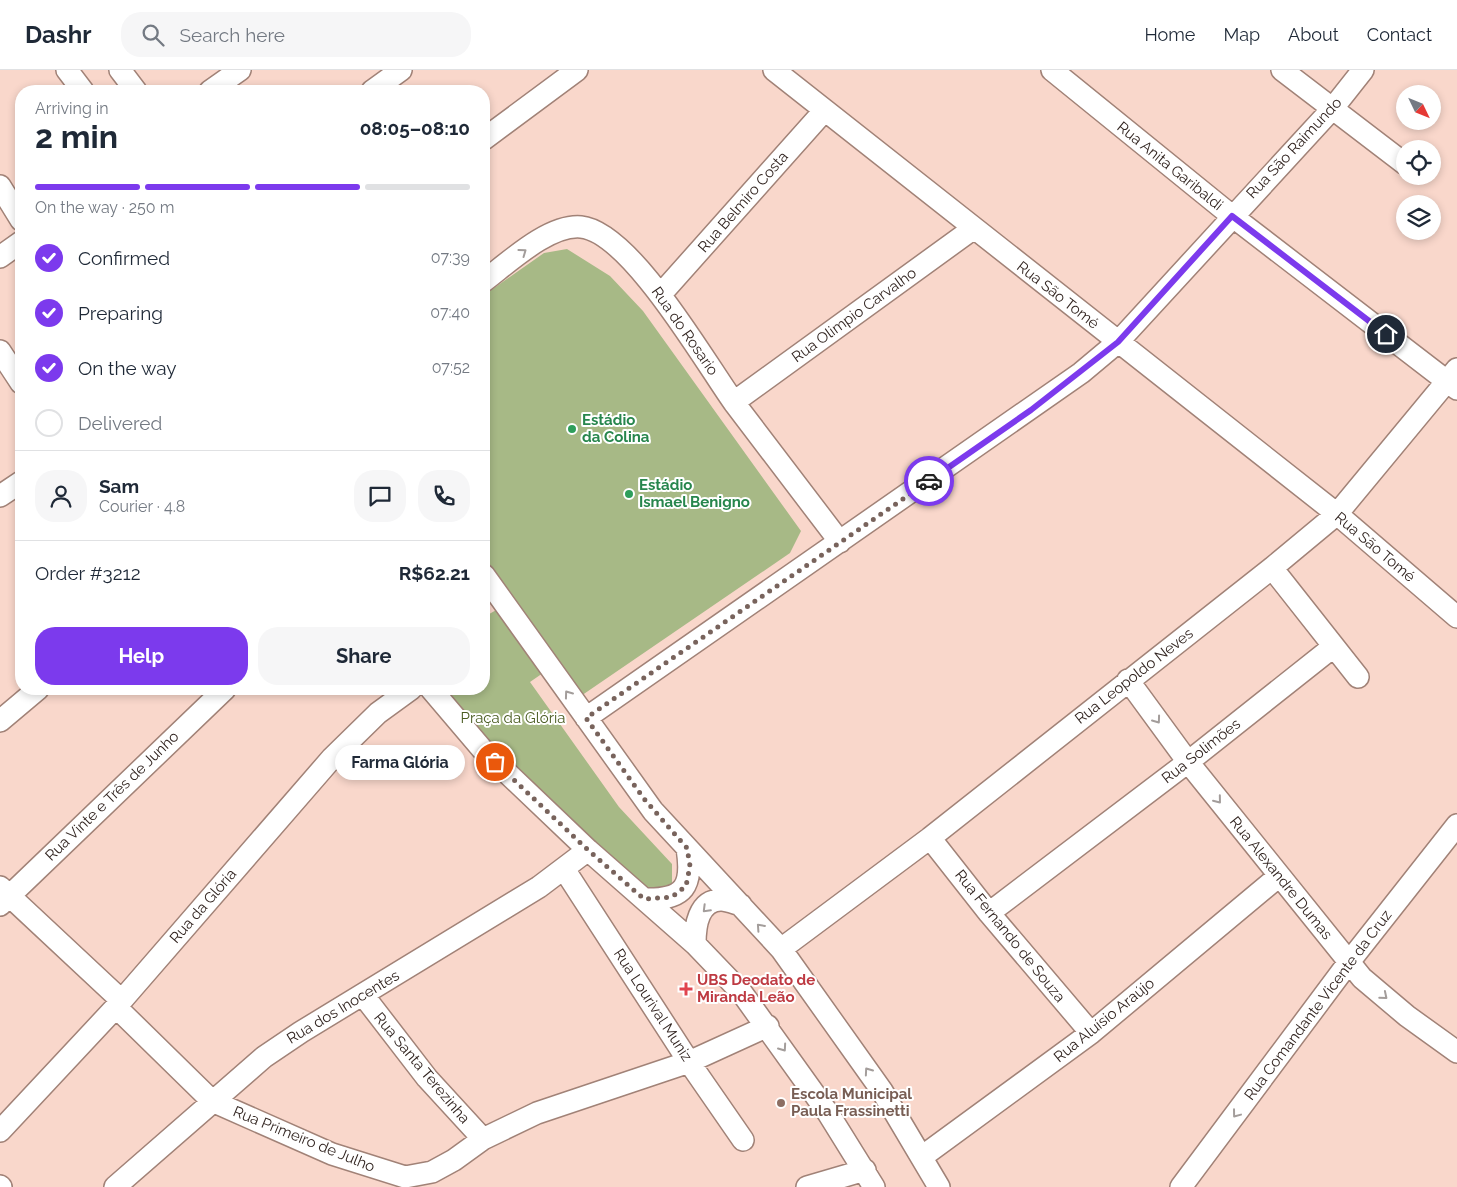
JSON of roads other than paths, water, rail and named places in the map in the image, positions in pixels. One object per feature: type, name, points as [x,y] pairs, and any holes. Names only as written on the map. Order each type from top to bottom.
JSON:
[{"type":"street","points":[[67,70],[78,85]]},
{"type":"street","points":[[120,70],[131,85]]},
{"type":"street","points":[[219,85],[240,70]]},
{"type":"street","points":[[380,85],[401,70]]},
{"type":"street","points":[[490,135],[577,70]]},
{"type":"street","name":"Rua São Tomé","points":[[774,70],[1337,514],[1457,616]]},
{"type":"street","name":"Rua Anita Garibaldi","points":[[1052,70],[1232,216],[1454,380]]},
{"type":"street","points":[[1282,70],[1396,157]]},
{"type":"street","name":"Rua São Raimundo","points":[[586,718],[1031,410],[1118,342],[1333,108],[1363,70]]},
{"type":"street","name":"Rua Belmiro Costa","points":[[661,294],[824,111]]},
{"type":"street","points":[[0,186],[15,210]]},
{"type":"street","name":"Rua do Rosario","points":[[490,277],[548,235],[564,229],[582,227],[602,235],[619,249],[661,294],[734,402],[840,542]]},
{"type":"street","name":"Rua Olimpio Carvalho","points":[[734,402],[974,228]]},
{"type":"street","points":[[0,257],[15,246]]},
{"type":"street","points":[[0,351],[15,374]]},
{"type":"street","name":"Rua Leopoldo Neves","points":[[780,949],[930,838],[1272,568],[1337,514],[1454,380]]},
{"type":"street","points":[[0,496],[15,486]]},
{"type":"street","points":[[1272,568],[1358,677]]},
{"type":"street","points":[[490,583],[648,805],[780,949],[882,1091],[923,1156],[939,1187]]},
{"type":"street","name":"Rua Solimões","points":[[989,913],[1188,762],[1333,647]]},
{"type":"street","name":"Rua Alexandre Dumas","points":[[1128,680],[1188,762],[1349,962],[1380,994],[1457,1052]]},
{"type":"street","points":[[0,721],[31,695]]},
{"type":"street","name":"Rua Vinte e Três de Junho","points":[[3,896],[218,695]]},
{"type":"street","name":"Rua da Glória","points":[[0,1131],[119,1004],[332,758],[378,713],[403,695]]},
{"type":"street","points":[[436,695],[482,749],[588,850],[695,944],[742,994],[768,1026],[869,1179],[807,1187]]},
{"type":"street","name":"Rua Comandante Vicente da Cruz","points":[[1181,1187],[1349,962],[1457,824]]},
{"type":"street","name":"Rua Fernando de Souza","points":[[930,838],[989,913],[1091,1033]]},
{"type":"street","points":[[644,899],[672,897],[686,886],[690,866],[687,848]]},
{"type":"street","name":"Rua dos Inocentes","points":[[115,1187],[264,1057],[301,1032],[564,869],[588,850]]},
{"type":"street","name":"Rua Lourival Muniz","points":[[564,869],[689,1062],[743,1140]]},
{"type":"street","name":"Rua Aluísio Araújo","points":[[923,1156],[1091,1033],[1279,876]]},
{"type":"street","name":"Rua Primeiro de Julho","points":[[3,896],[119,1004],[212,1101],[324,1151],[405,1177],[432,1172],[454,1160],[483,1139],[537,1113],[689,1062],[768,1026]]},
{"type":"street","points":[[695,944],[696,925],[704,908],[720,900],[741,905]]},
{"type":"street","name":"Rua Santa Terezinha","points":[[363,995],[421,1071],[483,1139]]},
{"type":"place","name":"Estádio da Colina","points":[[572,429]]},
{"type":"place","name":"Estádio Ismael Benigno","points":[[629,494]]},
{"type":"place","name":"Farma Glória","points":[[495,762]]},
{"type":"place","name":"UBS Deodato de Miranda Leão","points":[[686,989]]},
{"type":"place","name":"Escola Municipal Paula Frassinetti","points":[[781,1103]]},
{"type":"park label","name":"Praça da Glória","points":[[513,718]]}]
